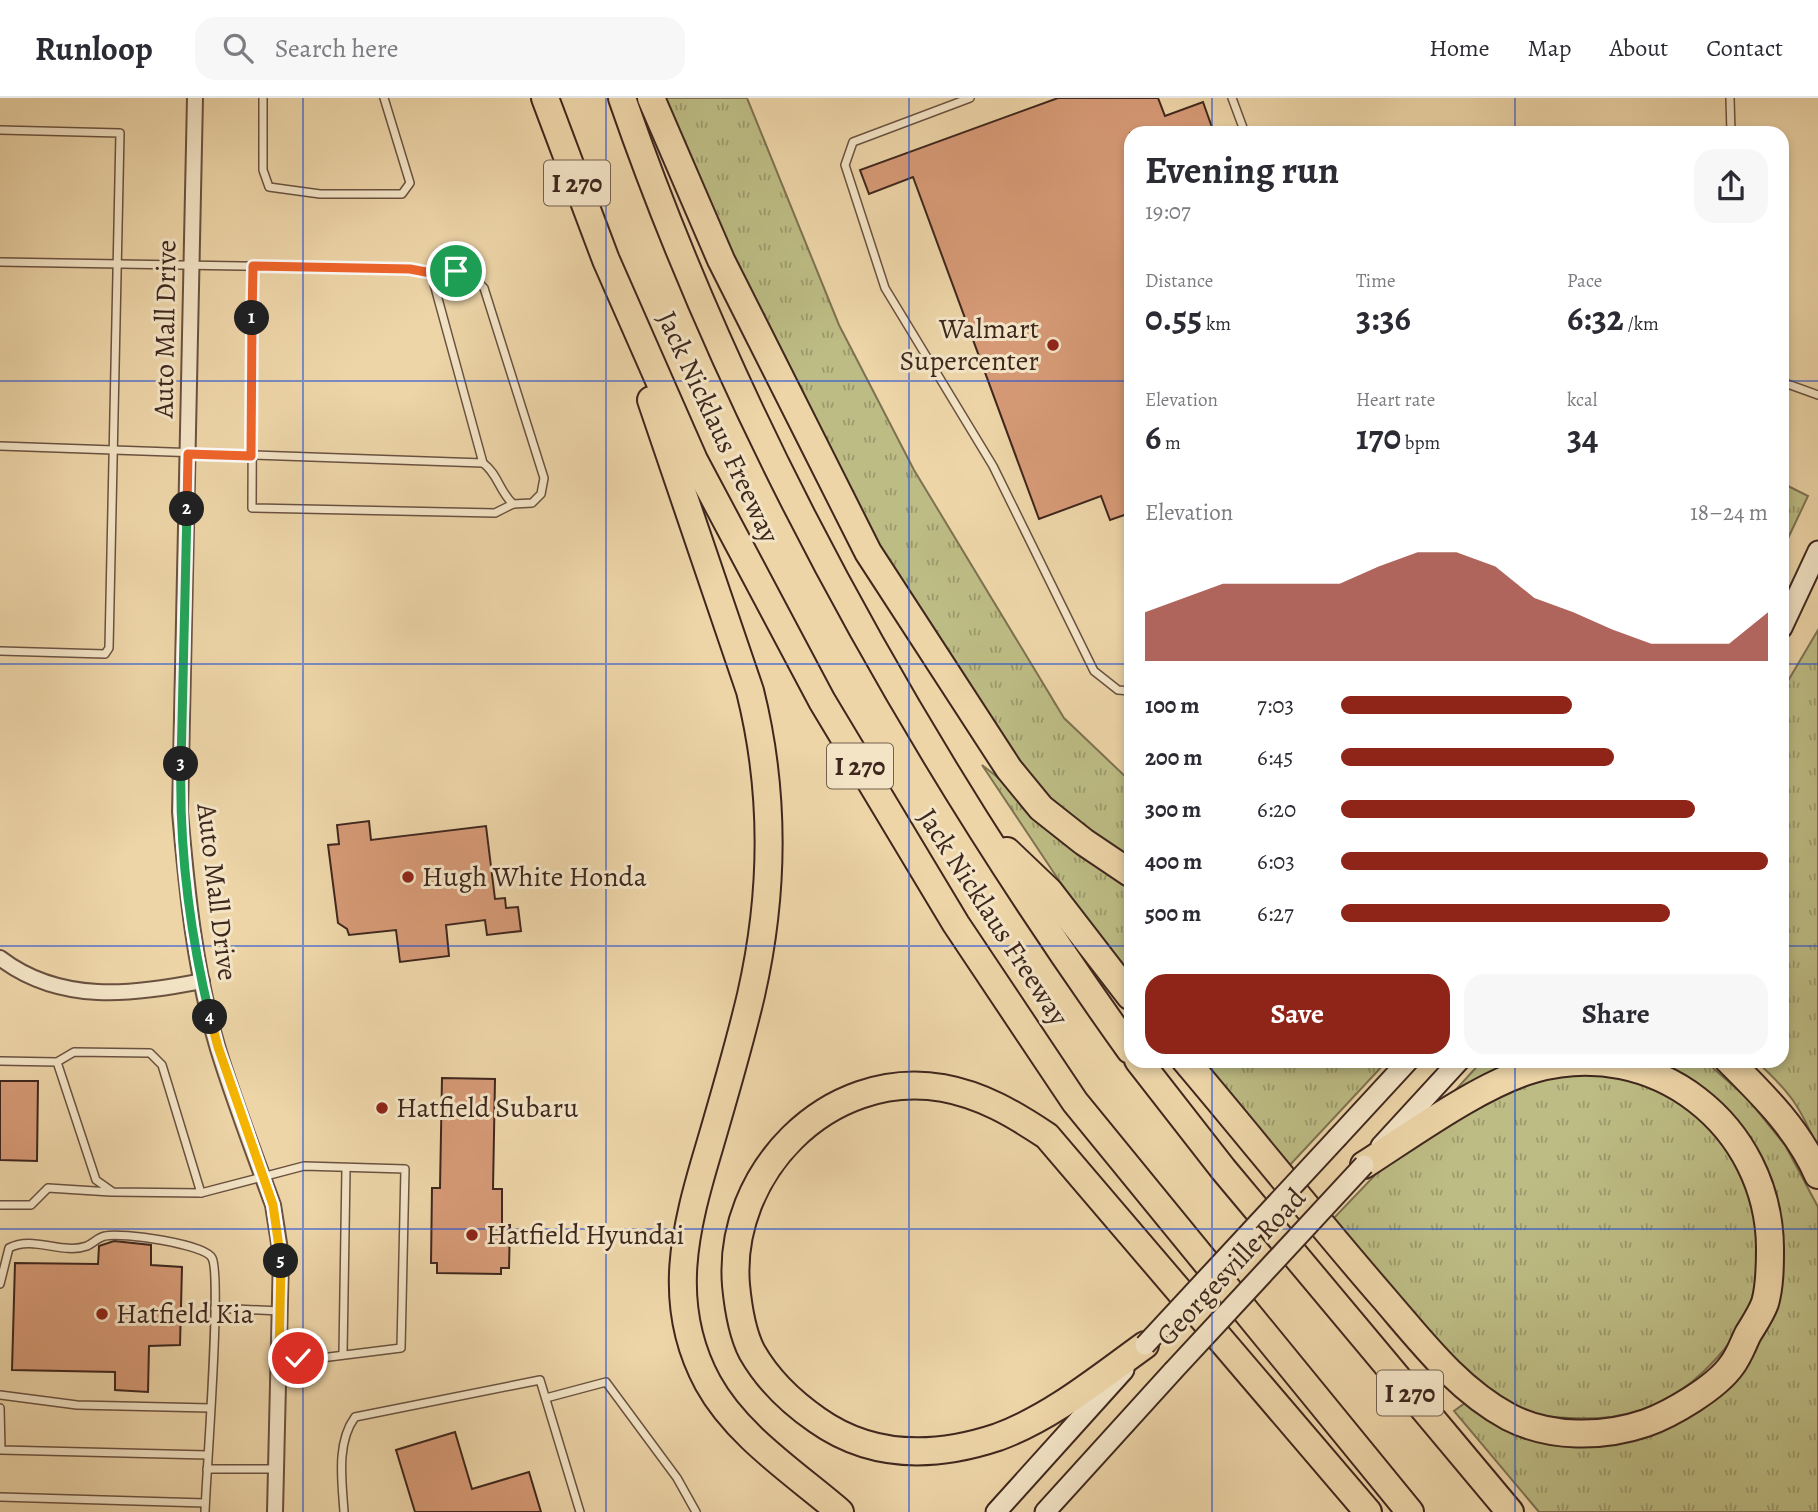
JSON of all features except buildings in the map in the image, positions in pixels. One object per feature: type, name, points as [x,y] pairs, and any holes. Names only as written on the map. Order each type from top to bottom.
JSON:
[{"type":"highway","name":"Jack Nicklaus Freeway","points":[[545,98],[610,269],[694,460],[740,551],[840,732],[956,923],[1075,1102],[1410,1512]]},
{"type":"highway","name":"Jack Nicklaus Freeway","points":[[622,98],[684,262],[751,408],[870,642],[975,821],[1065,958],[1124,1042]]},
{"type":"highway","points":[[651,98],[721,260],[868,552],[1009,769],[1041,808],[1124,869]]},
{"type":"highway","points":[[610,269],[750,691],[762,739],[768,808],[770,874],[761,940],[751,994],[688,1219],[681,1259],[685,1304],[695,1352],[709,1384],[749,1434],[840,1512]]},
{"type":"highway","points":[[975,821],[1049,891],[1124,988]]},
{"type":"highway","name":"I 270","points":[[1144,1068],[1335,1305],[1510,1512]]},
{"type":"highway","points":[[1192,1068],[1451,1375],[1513,1419],[1570,1433],[1629,1429],[1660,1418],[1687,1402],[1731,1367],[1765,1303],[1770,1266],[1770,1229],[1763,1196],[1752,1166],[1734,1137],[1713,1113],[1666,1079],[1633,1068]]},
{"type":"highway","points":[[1364,1165],[1438,1117],[1517,1075],[1536,1068]]},
{"type":"highway","points":[[1736,1068],[1788,1123],[1818,1175]]},
{"type":"highway","points":[[1145,1345],[1044,1416],[998,1437],[922,1454],[865,1446],[838,1435],[788,1400],[752,1351],[738,1305],[734,1260],[738,1232],[756,1183],[788,1141],[830,1109],[856,1097],[913,1087],[965,1093],[1009,1111],[1047,1136],[1368,1512]]},
{"type":"main road","points":[[1789,613],[1818,551]]},
{"type":"main road","name":"Georgesville Road","points":[[996,1512],[1145,1345],[1402,1068]]},
{"type":"main road","name":"Georgesville Road","points":[[1045,1512],[1453,1068]]},
{"type":"street","name":"Auto Mall Drive","points":[[195,98],[180,812],[187,895],[202,981],[218,1047],[279,1230],[280,1311],[275,1512]]},
{"type":"street","points":[[0,958],[60,988],[91,993],[121,995],[202,981]]},
{"type":"lane","points":[[263,98],[263,170],[269,187],[320,194],[402,194],[410,183],[384,98]]},
{"type":"lane","points":[[970,98],[853,142],[845,165],[885,288],[993,466],[1094,671],[1118,690],[1124,690]]},
{"type":"lane","points":[[1233,98],[1243,126]]},
{"type":"lane","points":[[1730,98],[1731,126]]},
{"type":"lane","points":[[0,130],[120,134],[110,648],[105,654],[0,651]]},
{"type":"lane","points":[[0,262],[190,264],[410,269],[473,276],[484,288],[544,478],[541,494],[532,503],[513,504],[495,513],[252,508],[253,266]]},
{"type":"lane","points":[[431,273],[483,463]]},
{"type":"lane","points":[[1789,385],[1818,395]]},
{"type":"lane","points":[[0,446],[483,463],[495,472],[503,495],[513,504]]},
{"type":"lane","points":[[0,1060],[57,1062],[74,1052],[150,1053],[162,1065],[201,1193]]},
{"type":"lane","points":[[57,1062],[96,1180],[113,1192]]},
{"type":"lane","points":[[0,1205],[31,1205],[48,1188],[201,1193],[304,1166],[326,1164],[346,1169],[405,1169],[401,1348],[321,1358],[279,1357]]},
{"type":"lane","points":[[343,1354],[346,1169]]},
{"type":"lane","points":[[0,1284],[9,1248],[19,1243],[85,1247],[106,1236],[155,1239],[202,1249],[212,1256],[215,1266],[215,1308],[205,1512]]},
{"type":"lane","points":[[215,1308],[280,1311]]},
{"type":"lane","points":[[344,1512],[342,1474],[345,1430],[355,1417],[540,1380],[580,1512]]},
{"type":"lane","points":[[546,1398],[606,1382],[677,1478],[696,1512]]},
{"type":"lane","points":[[0,1395],[76,1405],[210,1408]]},
{"type":"lane","points":[[0,1408],[1,1450],[207,1455]]},
{"type":"lane","points":[[207,1469],[276,1469]]},
{"type":"lane","points":[[0,1497],[205,1503]]},
{"type":"green space","points":[[664,98],[747,98],[839,325],[914,470],[1064,718],[1124,775],[1124,857],[1069,820],[1025,775],[899,583],[814,428],[683,154]]},
{"type":"green space","points":[[1789,486],[1808,496],[1789,536]]},
{"type":"green space","points":[[1818,630],[1818,1149],[1793,1100],[1763,1068],[1789,1068],[1789,679]]},
{"type":"green space","points":[[982,765],[1124,876],[1124,968],[1066,891]]},
{"type":"green space","points":[[1207,1068],[1380,1068],[1289,1166]]},
{"type":"green space","points":[[1476,1068],[1515,1068],[1451,1095]]},
{"type":"green space","points":[[1644,1068],[1713,1068],[1747,1098],[1785,1145],[1818,1207],[1818,1512],[1539,1512],[1454,1411],[1465,1403],[1500,1424],[1652,1433],[1762,1324],[1768,1185]]},
{"type":"green space","points":[[1569,1073],[1615,1077],[1658,1090],[1685,1105],[1707,1123],[1726,1146],[1740,1171],[1757,1227],[1755,1285],[1747,1313],[1728,1345],[1692,1382],[1668,1398],[1642,1410],[1614,1417],[1568,1418],[1536,1414],[1516,1406],[1473,1380],[1450,1359],[1332,1220],[1376,1174],[1485,1101],[1534,1080]]},
{"type":"place","name":"Walmart Supercenter","points":[[1053,345]]},
{"type":"place","name":"Hugh White Honda","points":[[408,877]]},
{"type":"place","name":"Hatfield Subaru","points":[[382,1108]]},
{"type":"place","name":"Hatfield Hyundai","points":[[472,1235]]},
{"type":"place","name":"Hatfield Kia","points":[[102,1314]]},
{"type":"route","points":[[298,1358],[279,1357],[279,1230],[257,1157],[218,1047],[202,981],[187,895],[180,812],[188,454],[251,456],[253,266],[410,269],[431,273],[456,271]]}]
